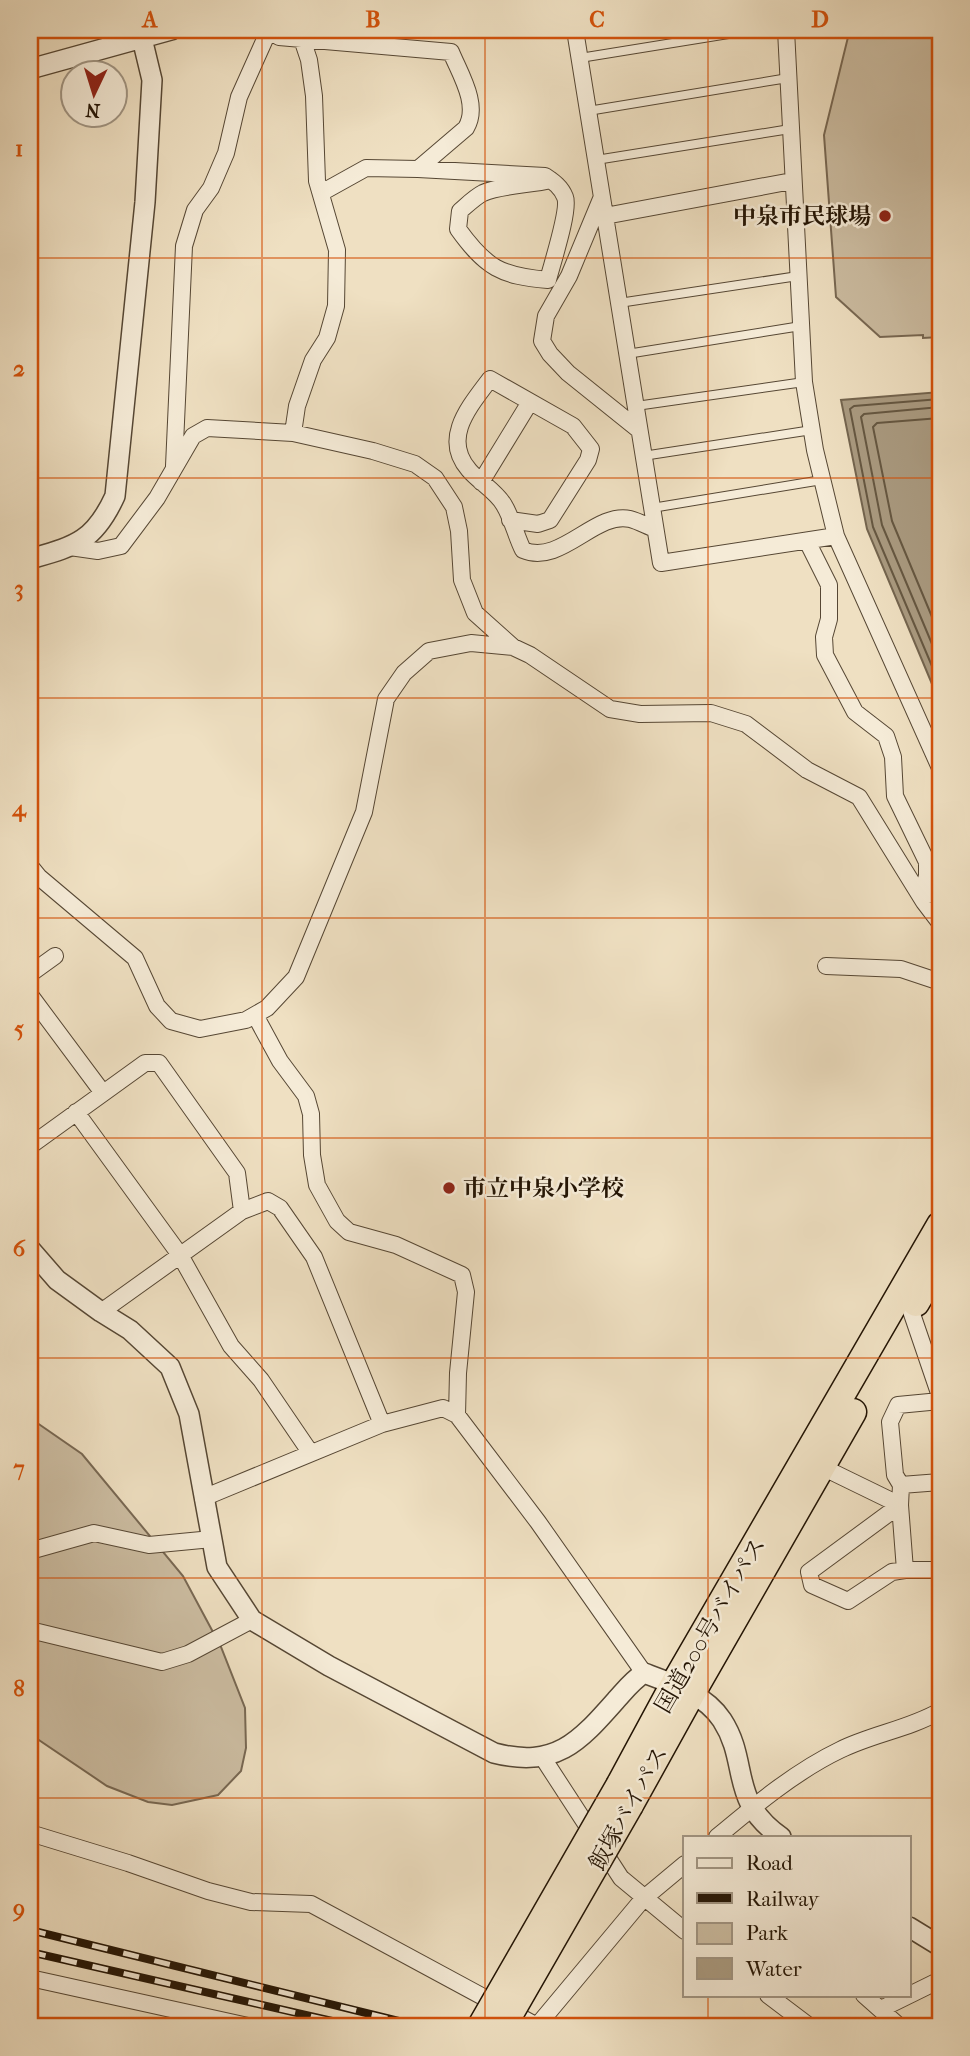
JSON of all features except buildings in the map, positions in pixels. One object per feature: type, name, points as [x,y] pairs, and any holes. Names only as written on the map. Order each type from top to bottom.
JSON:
[{"type":"highway","name":"国道200号バイパス","points":[[481,2026],[625,1795],[940,1225]]},
{"type":"highway","points":[[683,1688],[822,1467],[911,1311],[937,1277]]},
{"type":"highway","name":"飯塚バイパス","points":[[503,2026],[625,1795]]},
{"type":"street","points":[[30,69],[141,33],[171,30]]},
{"type":"street","points":[[174,468],[184,246],[195,210],[211,188],[226,153],[239,97],[269,30],[279,37],[451,52],[471,104],[471,120],[466,128],[418,169]]},
{"type":"street","points":[[575,30],[661,563],[836,537]]},
{"type":"street","points":[[786,30],[804,382],[822,480],[836,537],[940,768]]},
{"type":"street","points":[[30,559],[70,547],[90,534],[104,519],[115,496],[145,202],[152,80],[141,33]]},
{"type":"street","points":[[293,433],[297,406],[313,360],[327,338],[336,306],[337,250],[315,162],[313,96],[309,60],[302,39]]},
{"type":"street","points":[[321,192],[366,168],[545,176],[557,184],[566,199],[548,280]]},
{"type":"street","points":[[551,180],[495,189],[481,194],[460,211],[458,229],[468,244],[490,266],[516,278],[548,280],[560,292]]},
{"type":"street","points":[[605,216],[792,181]]},
{"type":"street","points":[[602,197],[569,276],[546,316],[542,341],[568,373],[639,430]]},
{"type":"street","points":[[510,520],[538,524],[550,520],[588,460],[591,449],[573,426],[490,379],[465,412],[455,445],[467,468],[503,504],[523,550],[534,555],[547,553],[613,519],[629,518],[655,529]]},
{"type":"street","points":[[481,482],[530,402]]},
{"type":"street","points":[[70,547],[98,551],[121,546],[157,498],[193,436],[206,428],[293,433],[373,451],[415,464],[435,478],[454,507],[459,531],[462,580],[475,613],[513,647],[530,655],[610,709],[640,714],[711,713],[746,724],[807,770],[859,797],[920,896],[940,923]]},
{"type":"street","points":[[807,541],[829,585],[825,654],[855,712],[886,736],[893,757],[895,796],[927,862],[927,876],[920,896]]},
{"type":"street","points":[[30,866],[135,958],[157,1006],[171,1021],[201,1029],[246,1020],[267,1008],[296,977],[364,812],[386,699],[404,673],[429,651],[471,643],[513,647]]},
{"type":"street","points":[[920,896],[940,893]]},
{"type":"street","points":[[30,974],[55,956]]},
{"type":"street","points":[[826,966],[901,969],[940,982]]},
{"type":"street","points":[[30,995],[103,1093]]},
{"type":"street","points":[[255,1015],[280,1061],[306,1096],[311,1114],[312,1155],[317,1185],[337,1221],[349,1232],[396,1245],[462,1275],[466,1292],[457,1415]]},
{"type":"street","points":[[30,1146],[145,1063],[159,1063],[237,1173],[242,1211]]},
{"type":"street","points":[[76,1112],[180,1255],[231,1346],[261,1380],[310,1452]]},
{"type":"street","points":[[101,1312],[242,1211],[268,1202],[280,1208],[314,1257],[382,1424]]},
{"type":"street","points":[[30,1249],[57,1280],[130,1330],[170,1367],[189,1414],[217,1567],[252,1620],[329,1666],[494,1753],[511,1758],[543,1758],[583,1738],[633,1680],[644,1673]]},
{"type":"street","points":[[911,1311],[940,1396]]},
{"type":"street","points":[[905,1570],[901,1485],[895,1475],[890,1422],[898,1405],[940,1401]]},
{"type":"street","points":[[203,1497],[382,1424],[443,1408],[457,1415],[538,1522],[644,1673],[683,1688],[721,1718],[730,1737],[751,1809],[779,1836]]},
{"type":"street","points":[[822,1467],[900,1505]]},
{"type":"street","points":[[901,1485],[940,1482]]},
{"type":"street","points":[[900,1505],[809,1572],[812,1585],[848,1601],[892,1572],[940,1570]]},
{"type":"street","points":[[30,1551],[94,1533],[149,1545],[212,1539]]},
{"type":"street","points":[[30,1630],[163,1662],[188,1654],[252,1620]]},
{"type":"street","points":[[718,1836],[785,1784],[840,1750],[918,1722],[940,1711]]},
{"type":"street","points":[[543,1758],[621,1878],[643,1899],[683,1929]]},
{"type":"street","points":[[30,1833],[208,1891],[251,1902],[311,1904],[537,2026],[643,1899],[683,1866]]},
{"type":"street","points":[[911,1928],[940,1946]]},
{"type":"street","points":[[30,1978],[248,2026]]},
{"type":"street","points":[[911,1994],[940,1980]]},
{"type":"street","points":[[769,1996],[809,2026]]},
{"type":"street","points":[[865,1996],[899,2026]]},
{"type":"street","points":[[881,2009],[907,1996]]},
{"type":"lane","points":[[579,58],[753,30]]},
{"type":"lane","points":[[588,111],[788,78]]},
{"type":"lane","points":[[596,160],[790,129]]},
{"type":"lane","points":[[619,303],[798,275]]},
{"type":"lane","points":[[627,354],[801,326]]},
{"type":"lane","points":[[636,406],[804,382]]},
{"type":"lane","points":[[643,456],[812,430]]},
{"type":"lane","points":[[652,508],[822,480]]},
{"type":"green space","name":"中泉市民球場","points":[[853,30],[940,30],[940,337],[880,337],[836,297],[824,135],[849,33]]},
{"type":"green space","points":[[30,1418],[82,1454],[183,1576],[221,1647],[245,1708],[246,1748],[241,1771],[218,1795],[172,1805],[148,1802],[107,1786],[30,1734]]},
{"type":"water","points":[[940,392],[940,703],[867,529],[841,400]]},
{"type":"railway","points":[[30,1930],[419,2026]]},
{"type":"railway","points":[[30,1952],[354,2026]]},
{"type":"place","name":"中泉市民球場","points":[[885,216]]},
{"type":"place","name":"市立中泉小学校","points":[[449,1188]]}]
